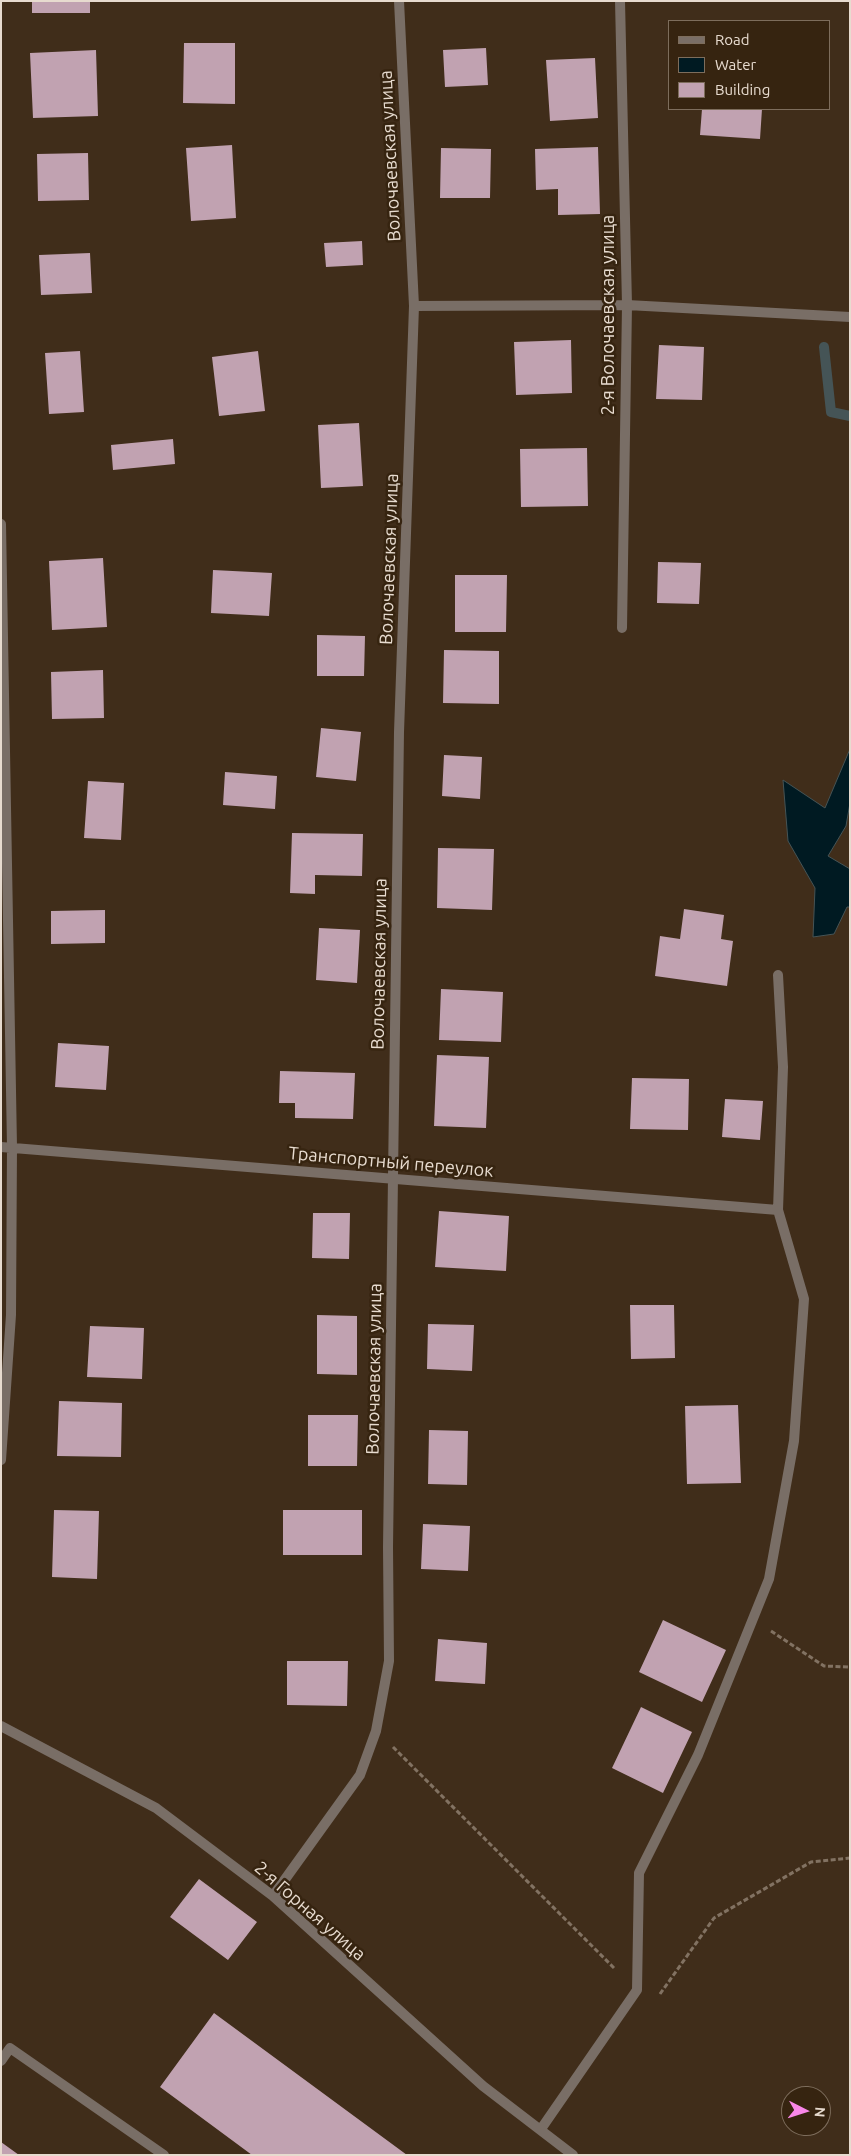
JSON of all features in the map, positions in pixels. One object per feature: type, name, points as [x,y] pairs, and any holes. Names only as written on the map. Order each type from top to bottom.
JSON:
[{"type":"street","name":"Волочаевская улица","points":[[273,1896],[360,1775],[376,1731],[389,1661],[388,1547],[399,732],[414,306],[399,1]]},
{"type":"street","name":"2-я Волочаевская улица","points":[[620,1],[627,305],[622,628]]},
{"type":"street","points":[[414,306],[627,305],[850,317]]},
{"type":"street","points":[[1,524],[12,1148],[12,1315],[1,1460]]},
{"type":"street","points":[[541,2129],[637,1990],[639,1873],[698,1755],[769,1580],[794,1441],[804,1299],[778,1210],[783,1067],[778,976]]},
{"type":"street","name":"Транспортный переулок","points":[[1,1147],[778,1210]]},
{"type":"street","name":"2-я Горная улица","points":[[1,1726],[156,1808],[273,1896],[482,2086],[573,2155]]},
{"type":"street","points":[[1,2061],[10,2048],[164,2155]]},
{"type":"path","points":[[753,1619],[824,1666],[850,1667]]},
{"type":"path","points":[[376,1731],[637,1990],[659,1994],[714,1918],[811,1862],[850,1858]]},
{"type":"water","points":[[850,749],[850,803],[846,826],[828,856],[850,869],[850,907],[847,907],[834,934],[813,937],[815,888],[788,841],[783,780],[825,808]]},
{"type":"building","points":[[32,1],[90,1],[90,13],[32,13]]},
{"type":"building","points":[[184,43],[235,43],[235,104],[183,103]]},
{"type":"building","points":[[486,48],[488,85],[445,87],[443,50]]},
{"type":"building","points":[[96,50],[98,116],[33,118],[30,53]]},
{"type":"building","points":[[595,58],[598,118],[550,121],[546,60]]},
{"type":"building","points":[[702,110],[762,110],[760,139],[700,135]]},
{"type":"building","points":[[232,145],[236,218],[191,221],[186,148]]},
{"type":"building","points":[[598,147],[600,214],[558,215],[558,189],[536,190],[535,149]]},
{"type":"building","points":[[441,148],[491,149],[490,198],[440,198]]},
{"type":"building","points":[[88,153],[89,200],[38,201],[37,154]]},
{"type":"building","points":[[362,241],[363,265],[326,267],[324,243]]},
{"type":"building","points":[[90,253],[92,293],[41,295],[39,255]]},
{"type":"building","points":[[571,340],[572,393],[516,395],[514,342]]},
{"type":"building","points":[[659,345],[704,347],[702,400],[656,399]]},
{"type":"building","points":[[80,351],[84,412],[49,414],[45,353]]},
{"type":"building","points":[[258,351],[265,411],[219,416],[212,357]]},
{"type":"building","points":[[359,423],[363,486],[321,488],[318,425]]},
{"type":"building","points":[[173,439],[175,464],[113,470],[111,445]]},
{"type":"building","points":[[587,448],[588,506],[521,507],[520,449]]},
{"type":"building","points":[[103,558],[107,627],[52,630],[49,561]]},
{"type":"building","points":[[658,562],[701,563],[699,604],[657,603]]},
{"type":"building","points":[[213,570],[272,573],[269,616],[211,613]]},
{"type":"building","points":[[455,575],[507,575],[506,632],[455,632]]},
{"type":"building","points":[[317,635],[365,636],[364,676],[317,676]]},
{"type":"building","points":[[444,650],[499,651],[499,704],[443,703]]},
{"type":"building","points":[[103,670],[104,718],[52,719],[51,672]]},
{"type":"building","points":[[321,728],[361,732],[356,781],[316,777]]},
{"type":"building","points":[[444,755],[482,757],[480,799],[442,796]]},
{"type":"building","points":[[225,772],[277,776],[275,809],[223,805]]},
{"type":"building","points":[[88,781],[124,783],[121,840],[84,838]]},
{"type":"building","points":[[292,833],[363,834],[362,876],[315,875],[315,894],[290,893]]},
{"type":"building","points":[[438,848],[494,849],[492,910],[437,908]]},
{"type":"building","points":[[684,909],[724,915],[721,939],[733,941],[727,986],[655,976],[660,936],[680,939]]},
{"type":"building","points":[[105,910],[105,943],[51,944],[51,911]]},
{"type":"building","points":[[319,928],[360,930],[357,983],[316,980]]},
{"type":"building","points":[[441,989],[503,992],[501,1042],[439,1040]]},
{"type":"building","points":[[58,1043],[109,1046],[106,1090],[55,1087]]},
{"type":"building","points":[[437,1055],[489,1057],[486,1128],[434,1126]]},
{"type":"building","points":[[280,1071],[355,1073],[353,1119],[295,1118],[295,1103],[279,1103]]},
{"type":"building","points":[[632,1078],[689,1079],[688,1130],[630,1129]]},
{"type":"building","points":[[725,1099],[763,1101],[760,1140],[722,1137]]},
{"type":"building","points":[[439,1211],[509,1216],[506,1271],[435,1267]]},
{"type":"building","points":[[313,1213],[350,1213],[349,1259],[312,1258]]},
{"type":"building","points":[[630,1305],[674,1305],[675,1358],[631,1359]]},
{"type":"building","points":[[317,1315],[357,1316],[357,1375],[317,1374]]},
{"type":"building","points":[[428,1324],[474,1325],[472,1371],[427,1369]]},
{"type":"building","points":[[90,1326],[144,1328],[142,1379],[87,1377]]},
{"type":"building","points":[[59,1401],[122,1403],[121,1457],[57,1456]]},
{"type":"building","points":[[738,1405],[741,1483],[687,1484],[685,1406]]},
{"type":"building","points":[[308,1415],[358,1415],[357,1466],[308,1466]]},
{"type":"building","points":[[429,1430],[468,1431],[467,1485],[428,1484]]},
{"type":"building","points":[[54,1510],[99,1511],[97,1579],[52,1577]]},
{"type":"building","points":[[283,1510],[362,1510],[362,1555],[283,1555]]},
{"type":"building","points":[[423,1524],[470,1526],[468,1571],[421,1569]]},
{"type":"building","points":[[663,1620],[726,1650],[702,1702],[639,1672]]},
{"type":"building","points":[[438,1639],[487,1643],[485,1684],[435,1681]]},
{"type":"building","points":[[287,1661],[348,1661],[347,1706],[287,1705]]},
{"type":"building","points":[[641,1707],[692,1732],[663,1793],[612,1768]]},
{"type":"building","points":[[199,1879],[257,1922],[228,1960],[170,1917]]},
{"type":"building","points":[[214,2013],[407,2155],[252,2155],[160,2087]]},
{"type":"building","points":[[1,2142],[19,2155],[1,2155]]},
{"type":"waterway","points":[[824,347],[831,412],[850,416]]}]
